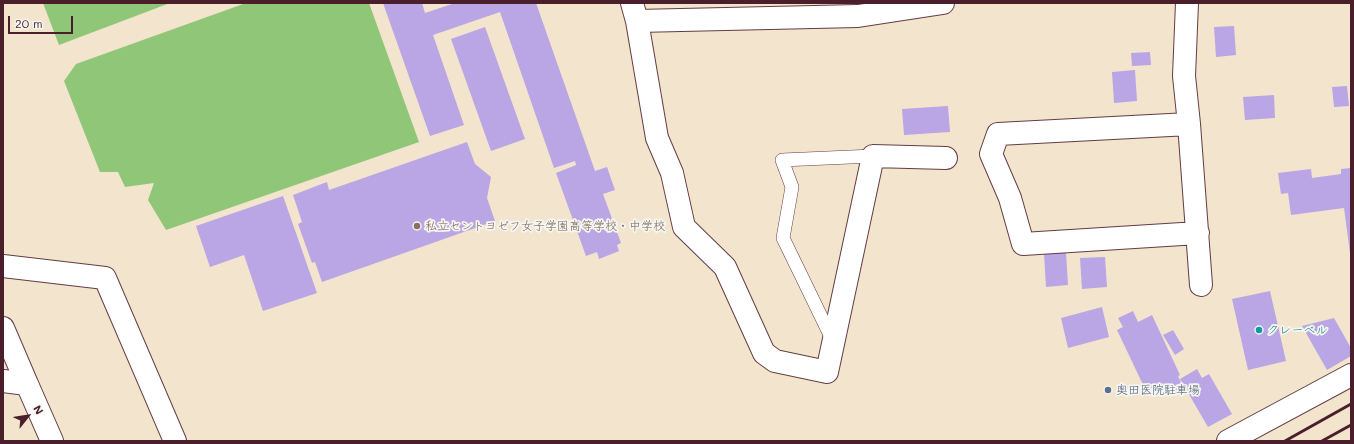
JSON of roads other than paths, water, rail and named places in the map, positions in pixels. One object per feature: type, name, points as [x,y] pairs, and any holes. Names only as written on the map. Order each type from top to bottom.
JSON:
[{"type":"street","points":[[943,3],[858,16],[635,12],[657,138],[672,173],[684,227],[725,267],[764,353],[775,361],[827,372],[873,156],[946,158]]},
{"type":"street","points":[[1187,3],[1184,76],[1190,124],[1201,285]]},
{"type":"street","points":[[1190,124],[998,134],[991,154],[1010,198],[1023,244],[1198,234]]},
{"type":"street","points":[[3,266],[105,278],[175,441]]},
{"type":"street","points":[[3,328],[52,441]]},
{"type":"street","points":[[1228,441],[1351,375]]},
{"type":"street","points":[[3,381],[27,384]]},
{"type":"lane","points":[[834,342],[783,238],[792,188],[782,160],[873,156]]},
{"type":"railway","points":[[1285,441],[1351,404]]},
{"type":"railway","points":[[1322,441],[1351,425]]},
{"type":"place","name":"私立セントヨゼフ女子学園高等学校・中学校","points":[[417,226]]},
{"type":"place","name":"クレーベル","points":[[1259,330]]},
{"type":"place","name":"奥田医院駐車場","points":[[1108,390]]}]
